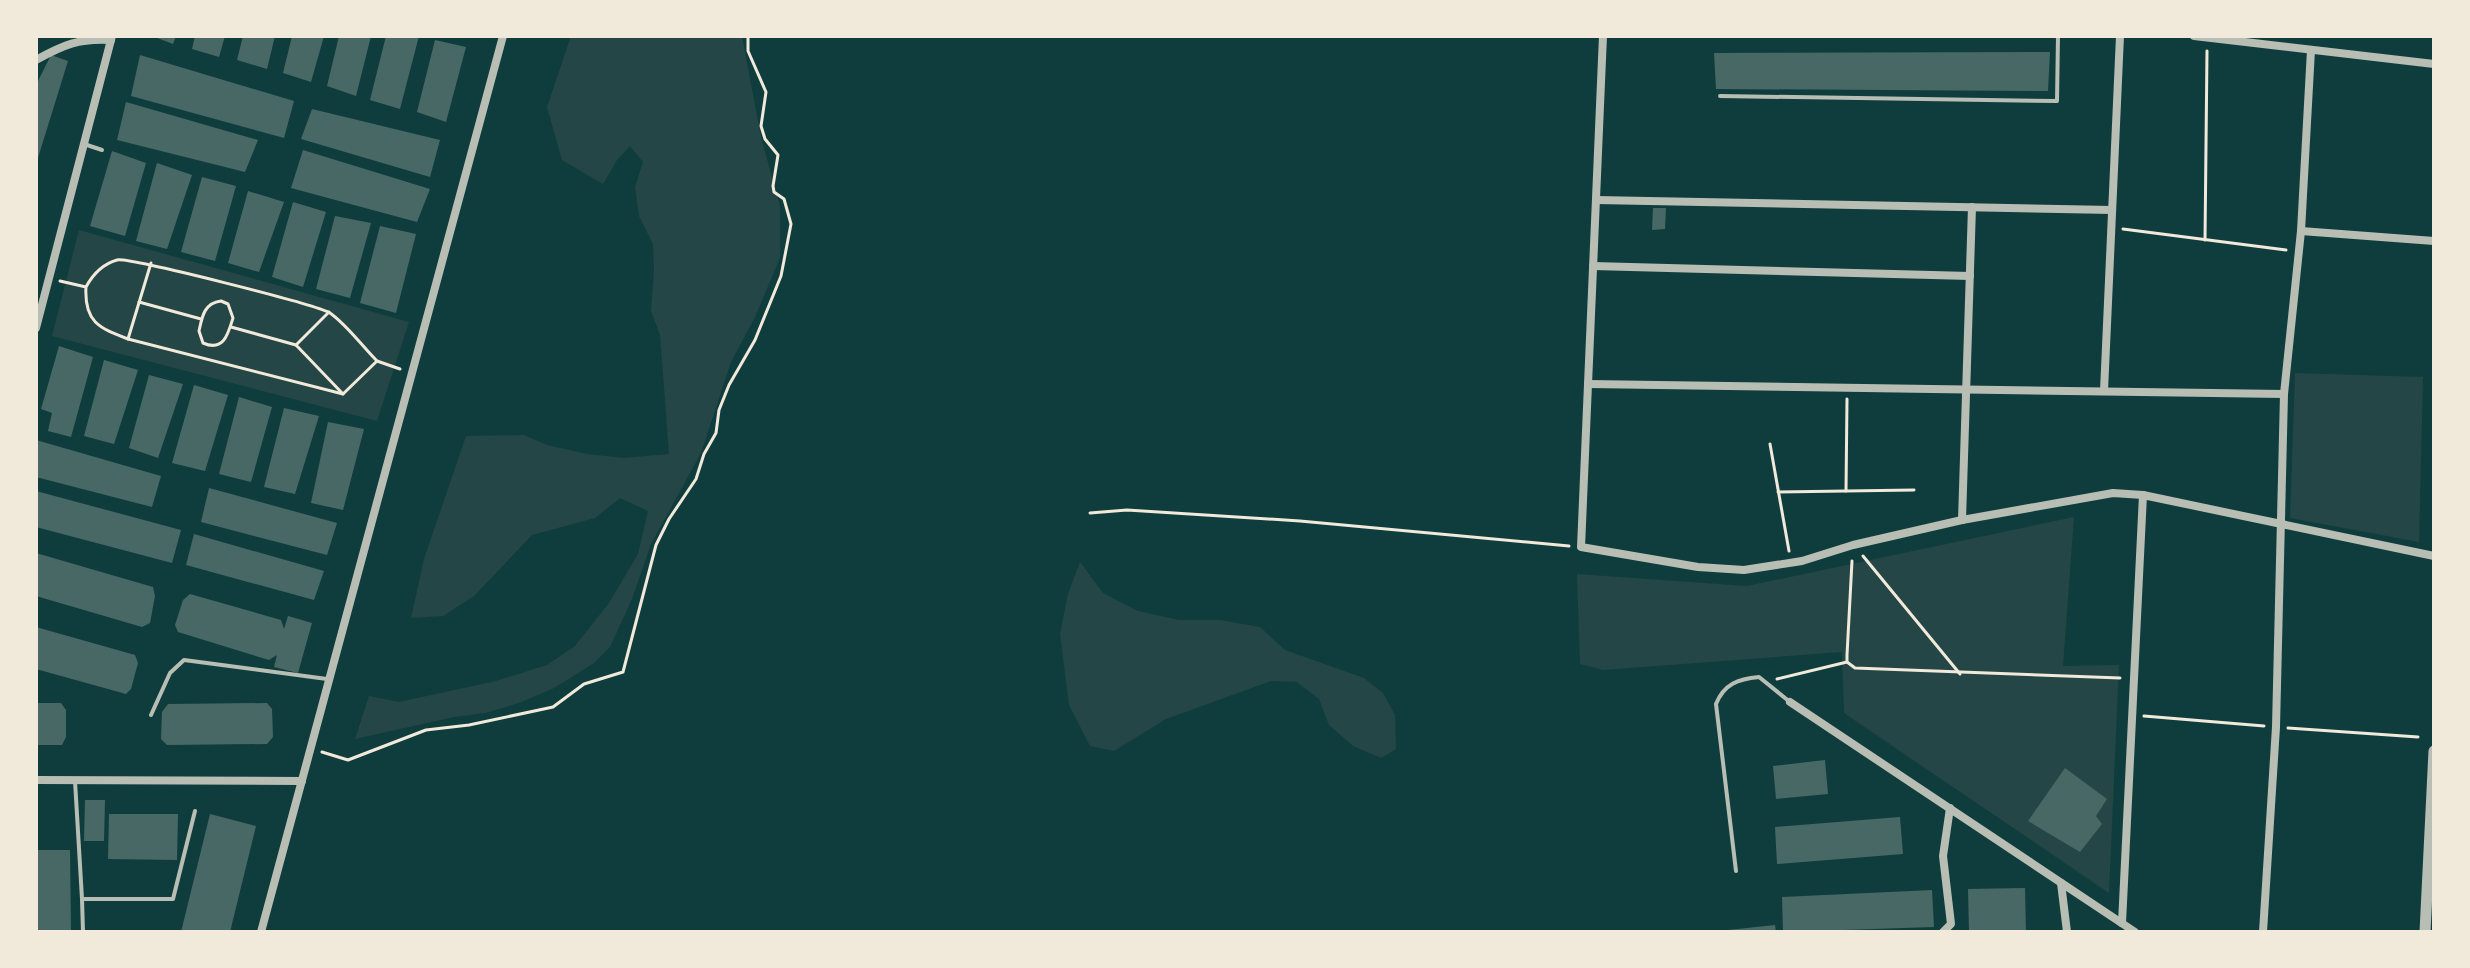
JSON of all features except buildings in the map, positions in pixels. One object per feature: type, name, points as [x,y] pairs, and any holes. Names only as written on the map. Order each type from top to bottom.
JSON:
[{"type":"street","points":[[261,932],[503,36]]},
{"type":"street","points":[[1603,36],[1581,547],[1744,570],[1791,563],[1962,520],[2113,493],[2143,495],[2434,556]]},
{"type":"street","points":[[2104,391],[2120,36]]},
{"type":"street","points":[[2194,36],[2262,40],[2311,50],[2434,64]]},
{"type":"street","points":[[36,60],[69,42],[111,38],[36,328]]},
{"type":"street","points":[[2263,932],[2276,727],[2284,394],[2301,231],[2311,50]]},
{"type":"street","points":[[1596,200],[2112,210]]},
{"type":"street","points":[[1962,520],[1972,207]]},
{"type":"street","points":[[2301,231],[2434,241]]},
{"type":"street","points":[[1593,266],[1970,276]]},
{"type":"street","points":[[1588,384],[2284,394]]},
{"type":"street","points":[[2122,923],[2143,495]]},
{"type":"street","points":[[1790,702],[2135,932]]},
{"type":"street","points":[[2425,932],[2434,751]]},
{"type":"street","points":[[36,780],[302,781]]},
{"type":"street","points":[[1943,932],[1951,924],[1943,856],[1950,808]]},
{"type":"street","points":[[2061,883],[2067,932]]},
{"type":"lane","points":[[1720,96],[2057,101],[2058,36]]},
{"type":"lane","points":[[84,144],[102,150]]},
{"type":"lane","points":[[151,715],[170,673],[184,660],[329,679]]},
{"type":"lane","points":[[1736,871],[1716,704],[1721,692],[1730,684],[1744,678],[1759,677],[1790,702]]},
{"type":"lane","points":[[75,781],[83,932]]},
{"type":"lane","points":[[82,899],[173,899],[195,811]]},
{"type":"path","points":[[310,751],[330,753],[348,760],[426,730],[469,725],[553,707],[584,684],[623,672],[656,545],[669,519],[692,486],[704,454],[712,443],[719,410],[769,308],[788,245],[791,224],[784,199],[774,192],[773,186],[778,155],[765,139],[761,126],[766,92],[759,72],[751,62],[748,36]]},
{"type":"path","points":[[2205,240],[2208,38]]},
{"type":"path","points":[[2111,228],[2298,251]]},
{"type":"path","points":[[343,394],[128,339],[101,328],[89,316],[86,287],[103,265],[120,258],[151,263],[329,312],[377,361],[412,372]]},
{"type":"path","points":[[128,339],[151,263]]},
{"type":"path","points":[[49,278],[86,287]]},
{"type":"path","points":[[139,302],[202,319]]},
{"type":"path","points":[[213,302],[228,304],[232,311],[231,327],[225,341],[219,346],[203,343],[199,337],[202,319],[213,302]]},
{"type":"path","points":[[296,345],[329,312]]},
{"type":"path","points":[[231,327],[296,345],[343,394]]},
{"type":"path","points":[[343,394],[377,361]]},
{"type":"path","points":[[1846,491],[1847,388]]},
{"type":"path","points":[[1770,444],[1791,563]]},
{"type":"path","points":[[1778,492],[1914,490]]},
{"type":"path","points":[[1090,513],[1127,510],[1300,521],[1581,547]]},
{"type":"path","points":[[1853,545],[1960,674]]},
{"type":"path","points":[[1847,662],[1853,545]]},
{"type":"path","points":[[1847,662],[1855,668],[1960,674],[2134,678]]},
{"type":"path","points":[[1767,681],[1847,662]]},
{"type":"shaded area","points":[[571,36],[742,36],[761,137],[780,206],[780,258],[755,317],[731,362],[701,453],[651,544],[632,599],[610,647],[594,663],[554,688],[519,703],[485,713],[355,739],[369,696],[399,702],[496,681],[547,665],[575,646],[609,603],[638,554],[648,511],[620,498],[595,518],[532,535],[474,596],[443,616],[411,618],[424,559],[466,436],[524,435],[547,445],[624,458],[669,454],[660,335],[651,311],[653,244],[639,216],[635,187],[643,162],[630,146],[617,160],[603,184],[562,160],[547,107]]},
{"type":"shaded area","points":[[79,230],[409,322],[377,421],[52,336]]},
{"type":"shaded area","points":[[2295,373],[2423,377],[2419,542],[2290,518]]},
{"type":"shaded area","points":[[2074,517],[2063,666],[2119,665],[2109,893],[1844,713],[1842,652],[1603,670],[1580,664],[1577,574],[1747,586]]},
{"type":"shaded area","points":[[1080,562],[1103,593],[1138,611],[1179,620],[1220,620],[1260,627],[1285,650],[1364,678],[1383,693],[1395,715],[1396,749],[1381,758],[1353,746],[1329,725],[1319,699],[1297,682],[1271,681],[1166,719],[1114,751],[1090,746],[1069,705],[1060,634],[1068,594]]}]
